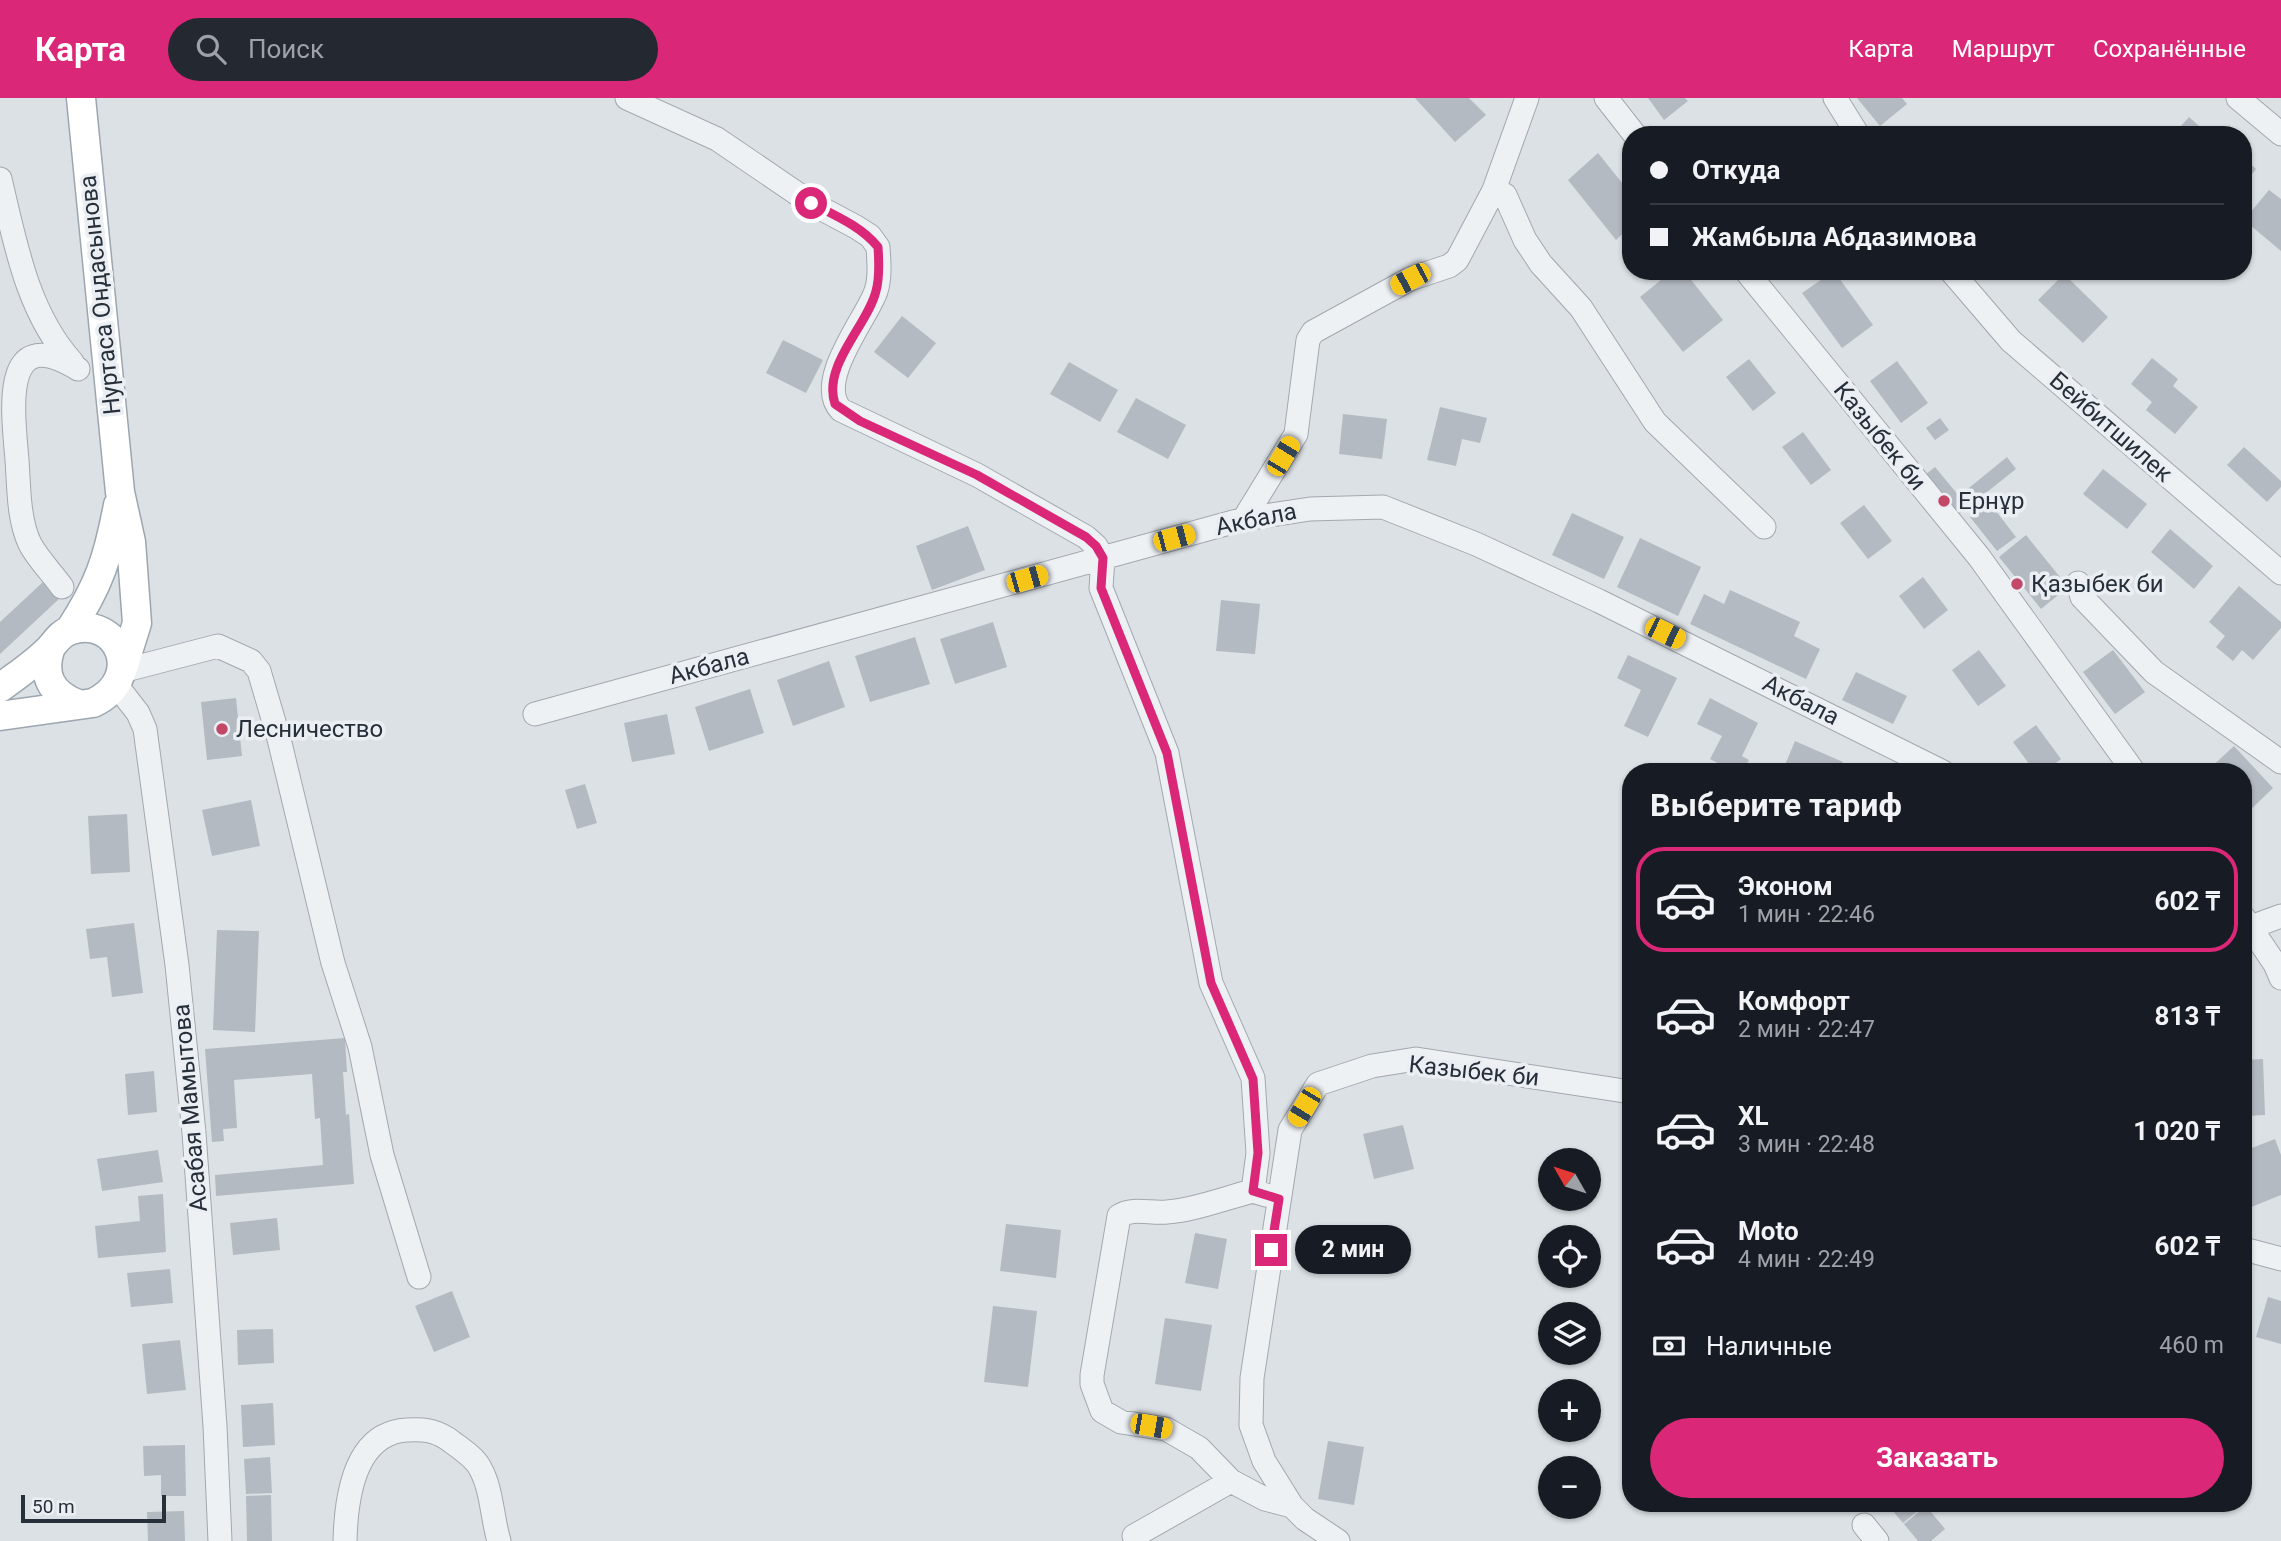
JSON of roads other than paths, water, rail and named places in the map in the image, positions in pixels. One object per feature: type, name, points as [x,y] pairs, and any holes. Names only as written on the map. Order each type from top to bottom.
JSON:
[{"type":"main road","name":"Нуртаса Ондасынова","points":[[81,98],[120,492],[131,542],[136,624],[120,678]]},
{"type":"main road","name":"Нуртаса Ондасынова","points":[[60,639],[92,597],[109,553],[120,492]]},
{"type":"main road","points":[[0,688],[60,639],[92,628],[103,632],[118,649],[120,678],[100,700],[0,716]]},
{"type":"main road","points":[[60,639],[46,661],[47,676],[53,689],[64,699],[78,704]]},
{"type":"street","points":[[627,98],[717,139],[811,203],[870,236],[878,247],[876,293],[846,346],[834,381],[832,397],[841,410],[977,475],[1086,537],[1096,546],[1103,558],[1101,588],[1167,753],[1211,983],[1253,1079],[1258,1153],[1253,1191]]},
{"type":"street","points":[[1244,519],[1296,435],[1308,340],[1313,332],[1410,279],[1449,266],[1457,260],[1494,190],[1527,98]]},
{"type":"street","points":[[1605,98],[1628,126]]},
{"type":"street","points":[[1835,98],[1852,126]]},
{"type":"street","points":[[2238,98],[2281,134]]},
{"type":"street","points":[[0,179],[29,288],[56,344],[78,369]]},
{"type":"street","points":[[1494,190],[1505,195],[1525,240],[1541,264],[1581,308],[1655,422],[1764,527]]},
{"type":"street","name":"Казыбек би","points":[[1753,280],[1979,557],[2128,763]]},
{"type":"street","name":"Бейбитшилек","points":[[1959,280],[2011,341],[2281,573]]},
{"type":"street","points":[[62,587],[30,543],[21,512],[12,405],[15,378],[20,367],[30,358],[46,354],[58,356],[78,369],[107,370]]},
{"type":"street","name":"Акбала","points":[[535,714],[1244,519],[1310,509],[1383,507],[1476,544],[1599,601],[1925,763]]},
{"type":"street","points":[[2078,583],[2082,597],[2154,672],[2281,762]]},
{"type":"street","points":[[120,678],[218,646],[251,661],[259,671],[279,739],[333,963],[360,1047],[383,1155],[419,1277]]},
{"type":"street","name":"Асабая Мамытова","points":[[120,678],[138,713],[149,747],[177,965],[194,1133],[215,1426],[220,1541]]},
{"type":"street","points":[[2252,921],[2281,916]]},
{"type":"street","points":[[2252,930],[2281,978]]},
{"type":"street","name":"Казыбек би","points":[[1292,1506],[1264,1461],[1251,1425],[1252,1378],[1290,1130],[1318,1084],[1372,1066],[1416,1059],[1622,1091]]},
{"type":"street","points":[[1279,1199],[1253,1191],[1173,1212],[1149,1214],[1134,1210],[1119,1216],[1092,1384],[1102,1411],[1121,1422],[1166,1429],[1199,1448],[1231,1480],[1265,1499],[1292,1506],[1305,1519],[1338,1541]]},
{"type":"street","points":[[2252,1251],[2281,1259]]},
{"type":"street","points":[[345,1541],[349,1491],[370,1447],[383,1437],[402,1430],[425,1429],[436,1431],[480,1467],[499,1541]]},
{"type":"street","points":[[1134,1536],[1231,1480]]},
{"type":"place","name":"Ернұр","points":[[1944,501]]},
{"type":"place","name":"Қазыбек би","points":[[2017,584]]},
{"type":"place","name":"Лесничество","points":[[222,729]]}]
